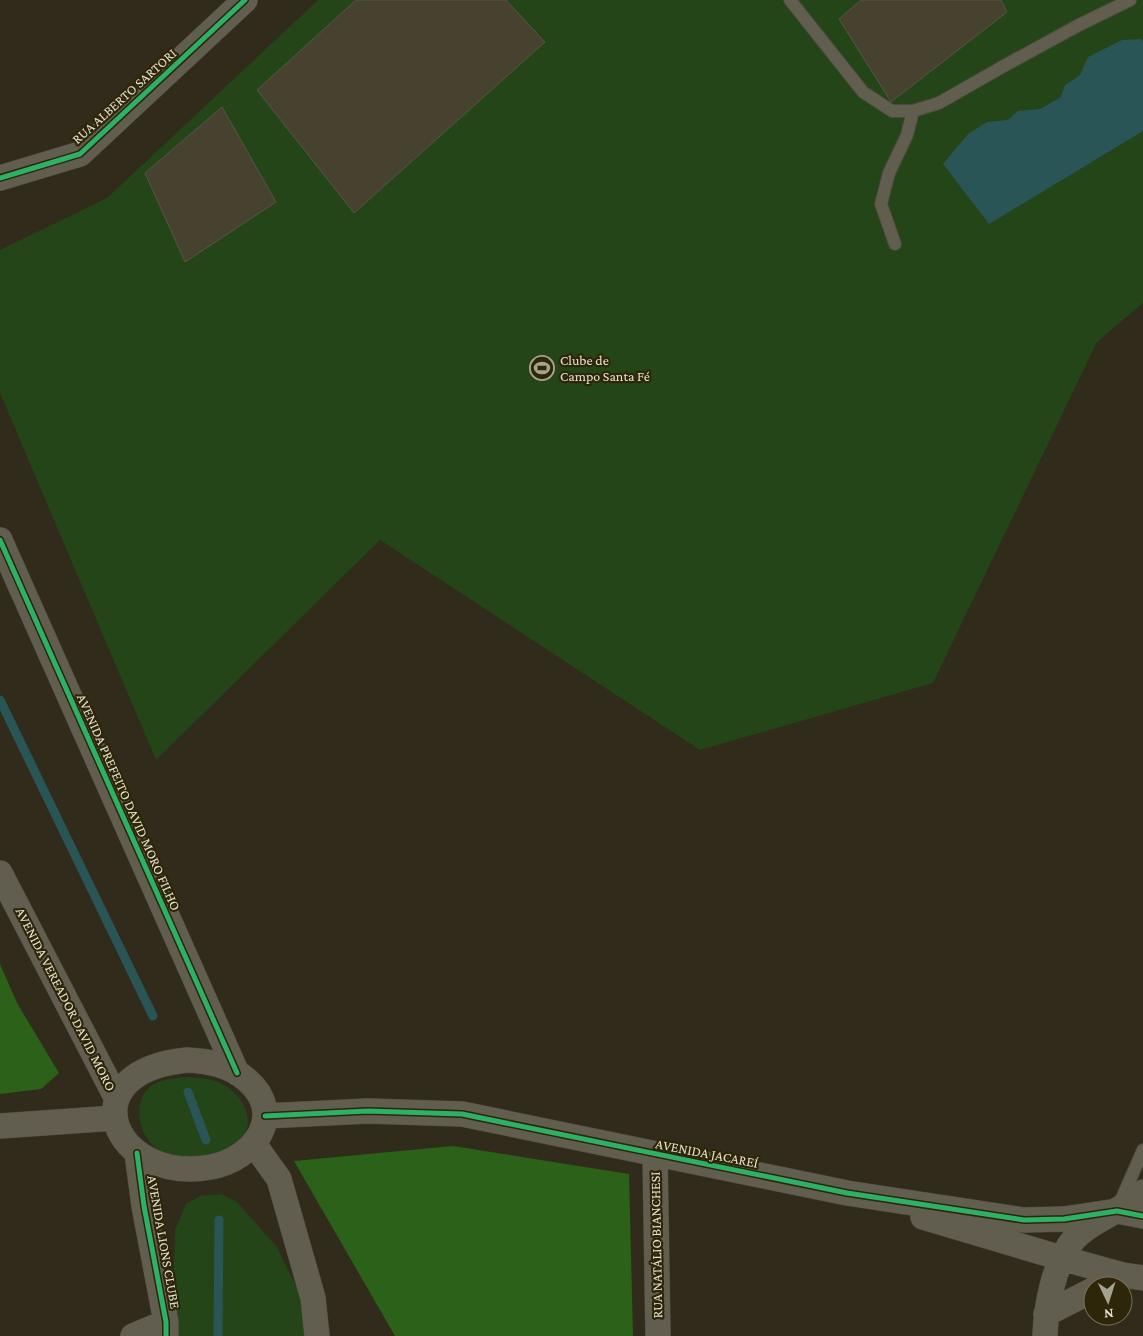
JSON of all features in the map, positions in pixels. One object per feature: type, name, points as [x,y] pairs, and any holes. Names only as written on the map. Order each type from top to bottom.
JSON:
[{"type":"street","name":"RUA ALBERTO SARTORI","points":[[0,178],[80,154],[244,0]]},
{"type":"street","name":"AVENIDA PREFEITO DAVID MORO FILHO","points":[[0,540],[237,1073]]},
{"type":"street","name":"AVENIDA VEREADOR DAVID MORO","points":[[0,873],[116,1108]]},
{"type":"street","points":[[187,1060],[214,1063],[237,1073],[247,1080],[261,1097],[265,1116],[264,1126],[254,1144],[236,1158],[213,1167],[200,1169],[160,1164],[137,1152],[122,1137],[117,1128],[116,1108],[125,1085],[149,1068],[173,1061],[187,1060]]},
{"type":"street","points":[[0,1126],[116,1108]]},
{"type":"street","name":"AVENIDA JACAREÍ","points":[[265,1116],[368,1111],[462,1114],[847,1193],[1024,1220],[1064,1219],[1117,1211],[1143,1216]]},
{"type":"street","points":[[254,1144],[279,1179],[313,1298],[317,1336]]},
{"type":"street","name":"AVENIDA LIONS CLUBE","points":[[137,1152],[144,1206],[166,1329]]},
{"type":"street","name":"RUA NATÁLIO BIANCHESI","points":[[655,1154],[658,1336]]},
{"type":"street","points":[[1045,1325],[1061,1258],[1076,1238],[1090,1226],[1117,1211],[1143,1192]]},
{"type":"street","points":[[847,1193],[1061,1258],[1136,1272]]},
{"type":"street","points":[[1045,1325],[1083,1297]]},
{"type":"street","points":[[133,1336],[166,1329]]},
{"type":"lane","points":[[790,0],[863,92],[892,111],[913,111],[939,103],[1002,66],[1130,0]]},
{"type":"lane","points":[[895,244],[881,204],[890,172],[907,134],[913,111]]},
{"type":"lane","points":[[1117,1211],[1143,1150]]},
{"type":"green space","name":"Clube de Campo Santa Fé","points":[[318,0],[1143,0],[1143,303],[1097,342],[933,683],[700,750],[380,540],[156,760],[0,393],[0,250],[107,198]]},
{"type":"green space","points":[[0,964],[17,1003],[59,1073],[41,1089],[0,1094]]},
{"type":"green space","points":[[187,1077],[216,1081],[228,1088],[241,1101],[248,1117],[248,1125],[245,1133],[231,1150],[217,1155],[200,1157],[173,1155],[158,1149],[145,1136],[141,1127],[140,1107],[142,1098],[147,1090],[161,1081]]},
{"type":"green space","points":[[453,1146],[629,1174],[633,1336],[395,1336],[294,1161]]},
{"type":"green space","points":[[221,1194],[237,1202],[277,1247],[304,1303],[309,1336],[172,1336],[175,1230],[186,1204],[200,1196]]},
{"type":"water","points":[[1141,39],[1143,41],[1143,131],[989,224],[943,164],[968,134],[987,122],[1008,120],[1018,111],[1040,109],[1061,97],[1065,85],[1080,75],[1088,57],[1122,40]]},
{"type":"building","points":[[356,0],[506,0],[545,42],[354,213],[257,90]]},
{"type":"building","points":[[861,0],[1001,0],[1007,12],[891,102],[839,19]]},
{"type":"building","points":[[222,107],[276,202],[185,262],[145,173]]},
{"type":"waterway","points":[[0,700],[153,1016]]},
{"type":"waterway","points":[[188,1092],[206,1140]]},
{"type":"waterway","points":[[218,1336],[219,1220]]},
{"type":"cycle path","points":[[0,178],[80,154],[245,0]]},
{"type":"cycle path","points":[[0,540],[237,1073]]},
{"type":"cycle path","points":[[265,1116],[368,1111],[462,1114],[847,1193],[1024,1220],[1064,1219],[1117,1211],[1143,1216]]},
{"type":"cycle path","points":[[137,1153],[144,1206],[166,1322],[166,1336]]},
{"type":"place","name":"Clube de Campo Santa Fé","points":[[542,368]]}]
